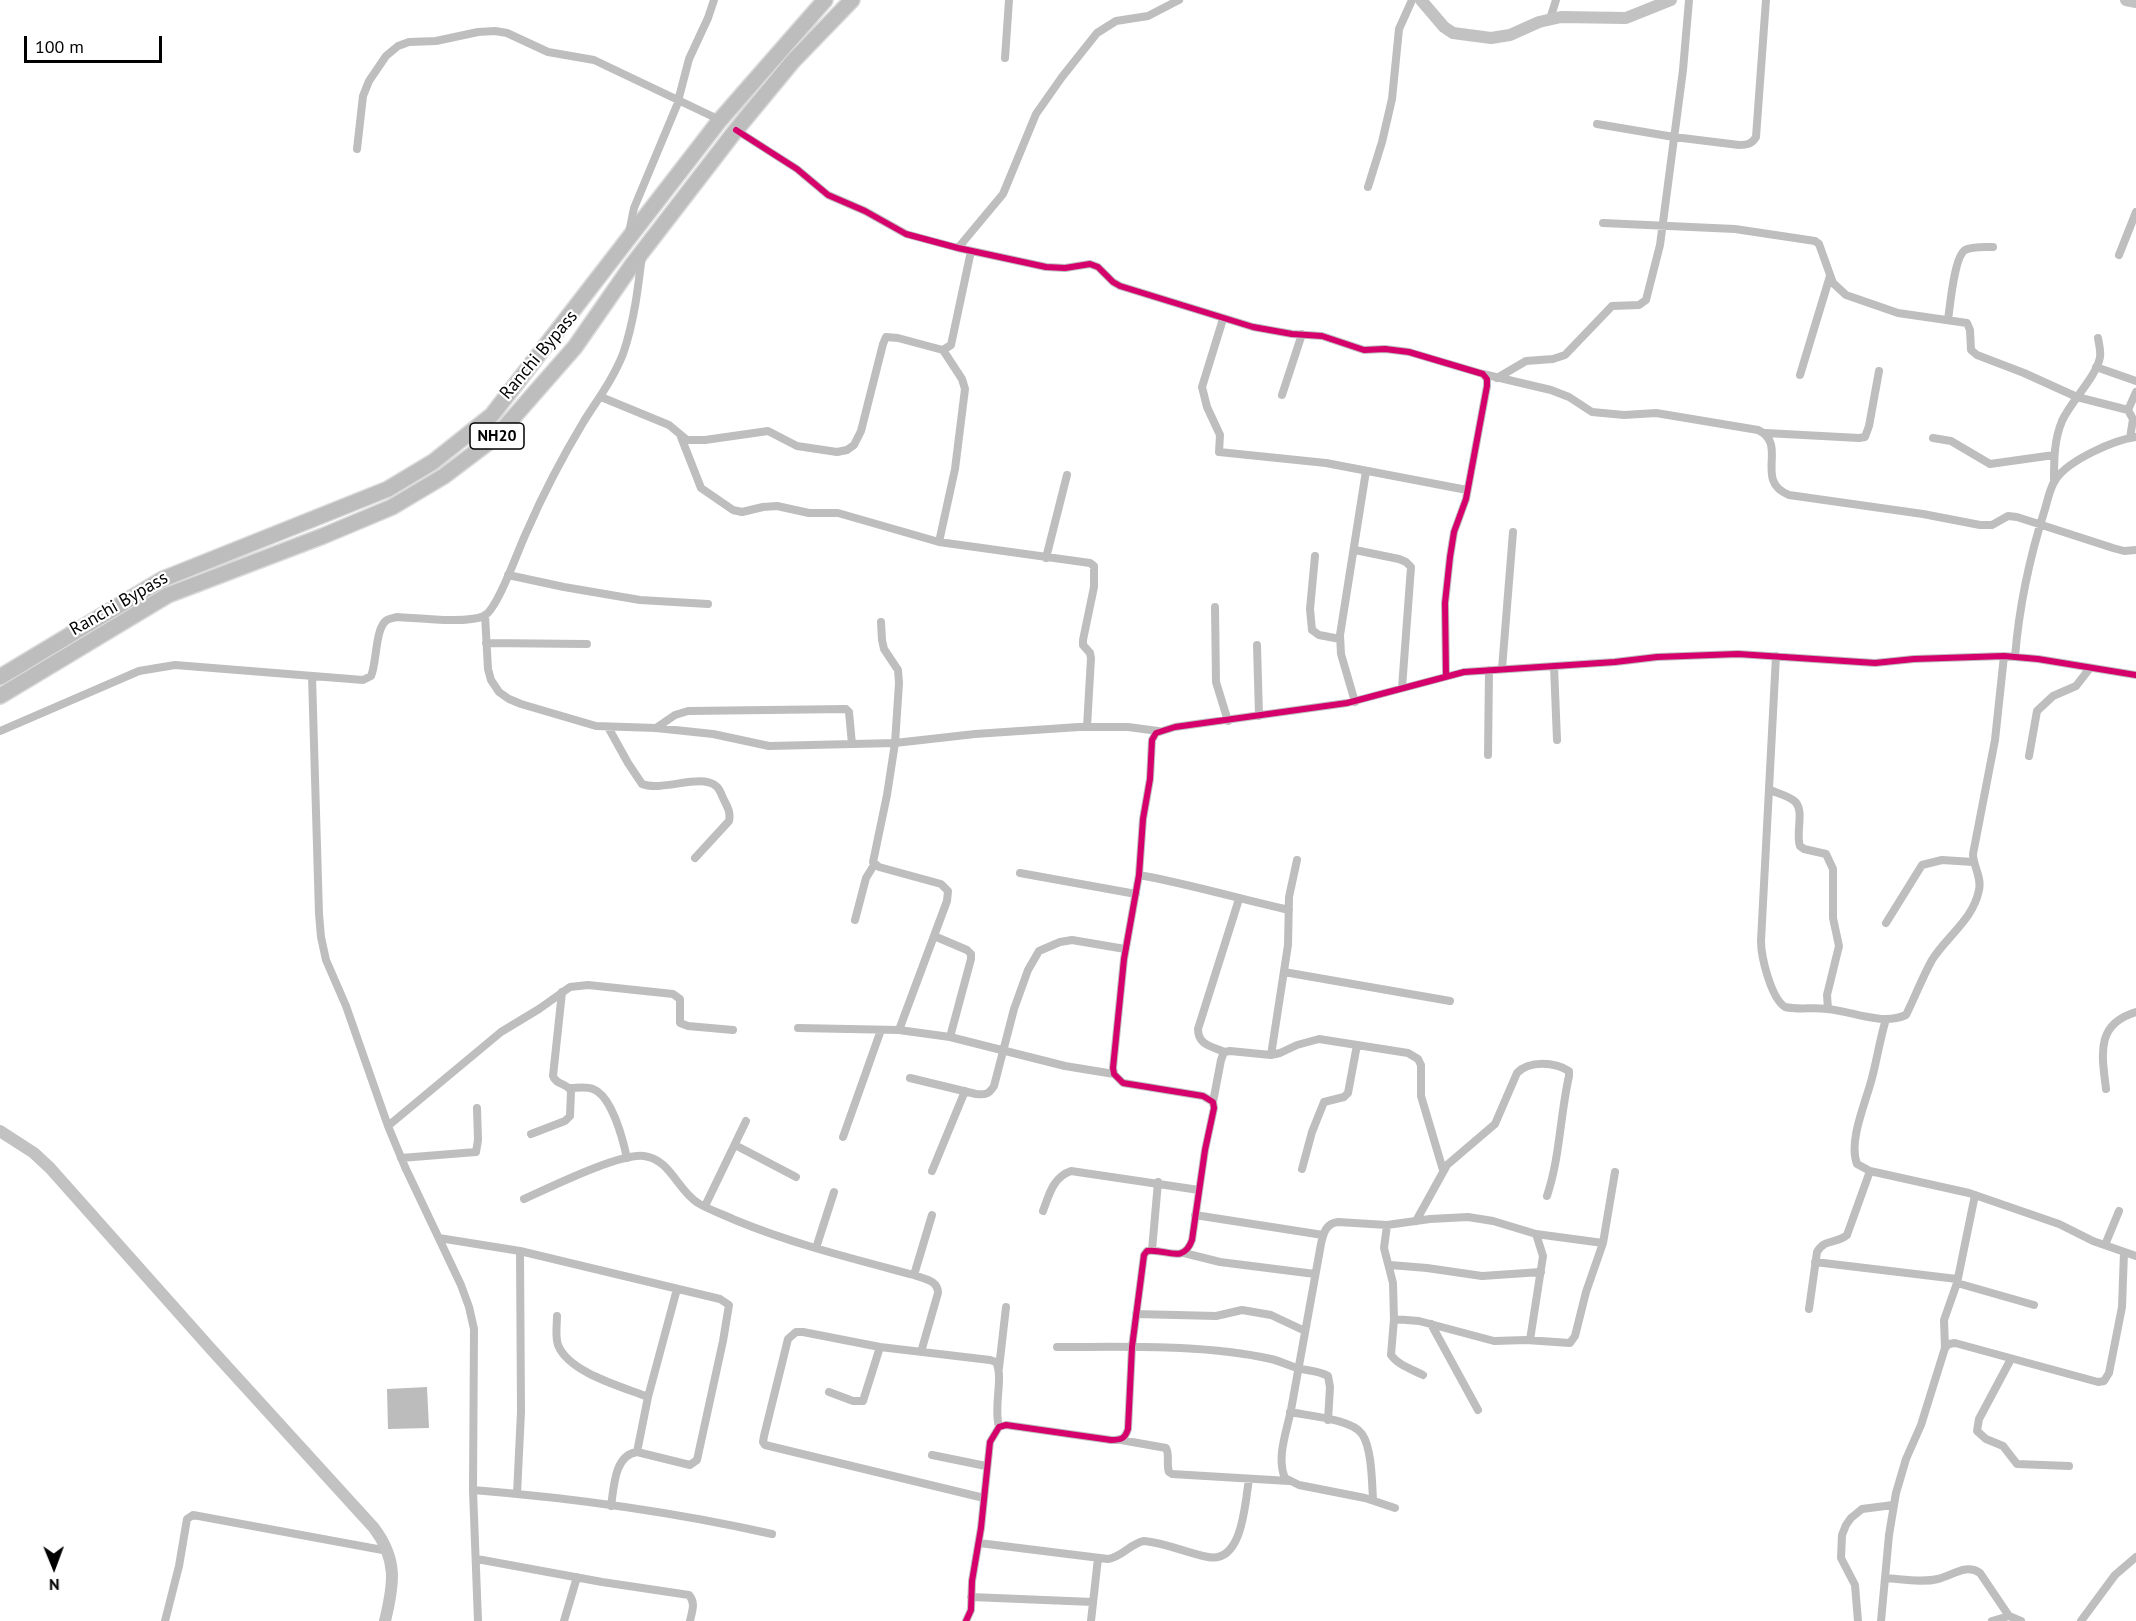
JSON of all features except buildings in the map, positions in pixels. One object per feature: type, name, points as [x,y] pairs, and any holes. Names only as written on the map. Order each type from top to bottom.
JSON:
[{"type":"highway","name":"Ranchi Bypass","points":[[0,677],[163,579],[388,489],[433,462],[492,415],[720,120],[825,0]]},
{"type":"highway","name":"Ranchi Bypass","points":[[0,696],[168,595],[382,511],[444,476],[497,436],[575,347],[735,130],[793,61],[852,0]]},
{"type":"street","points":[[628,238],[636,201],[678,100],[689,59],[714,0]]},
{"type":"street","points":[[1005,58],[1009,0]]},
{"type":"street","points":[[958,248],[1003,194],[1036,114],[1097,33],[1116,21],[1148,16],[1179,0]]},
{"type":"street","points":[[1368,187],[1392,99],[1399,29],[1412,0]]},
{"type":"street","points":[[1420,0],[1444,27],[1461,35],[1501,37],[1550,19],[1572,16],[1626,18],[1671,0]]},
{"type":"street","points":[[1550,19],[1556,0]]},
{"type":"street","points":[[1497,378],[1526,361],[1553,359],[1565,355],[1612,306],[1615,304],[1634,306],[1643,303],[1648,296],[1663,226],[1689,0]]},
{"type":"street","points":[[1597,124],[1739,145],[1753,142],[1756,137],[1766,0]]},
{"type":"street","points":[[2126,0],[2136,2]]},
{"type":"street","points":[[357,149],[363,96],[369,81],[386,56],[398,46],[409,42],[436,40],[478,32],[507,33],[548,52],[594,60],[720,120]]},
{"type":"street","points":[[735,130],[797,169],[836,200],[864,211],[906,234],[958,248],[1057,268],[1090,264],[1098,267],[1120,286],[1223,319],[1262,329],[1322,336],[1364,350],[1385,349],[1409,352],[1497,378],[1551,390],[1569,397],[1592,412],[1624,415],[1656,413],[1766,433],[1859,438],[1864,437],[1869,426],[1879,371]]},
{"type":"street","points":[[2119,255],[2136,212]]},
{"type":"street","points":[[1603,223],[1735,229],[1771,236],[1809,239],[1819,244],[1830,276],[1836,287],[1846,295],[1898,313],[1963,322],[1969,325],[1970,345],[1973,353],[2077,397],[2128,410],[2133,419],[2133,438],[2099,448],[2065,469],[2054,481]]},
{"type":"street","points":[[1948,320],[1961,255],[1964,250],[1993,246]]},
{"type":"street","points":[[943,350],[951,345],[970,250]]},
{"type":"street","points":[[0,731],[139,670],[156,667],[175,665],[363,680],[371,676],[374,669],[381,626],[387,620],[397,617],[472,618],[485,615],[493,607],[527,530],[576,435],[608,387],[631,326],[643,252]]},
{"type":"street","points":[[1800,375],[1830,276]]},
{"type":"street","points":[[1223,319],[1202,387],[1207,407],[1220,435],[1219,452],[1326,463],[1467,490]]},
{"type":"street","points":[[1282,395],[1302,334]]},
{"type":"street","points":[[601,397],[669,425],[687,440],[705,440],[768,431],[797,446],[837,452],[848,450],[854,445],[861,431],[886,337],[943,350],[965,384],[965,389],[955,469],[939,542]]},
{"type":"street","points":[[2014,657],[2020,609],[2040,523],[2054,481],[2054,456],[2061,423],[2096,367],[2100,357],[2098,338]]},
{"type":"street","points":[[2096,367],[2136,381]]},
{"type":"street","points":[[1446,676],[1446,591],[1454,531],[1467,490],[1487,386],[1487,379],[1483,374]]},
{"type":"street","points":[[2128,410],[2136,392]]},
{"type":"street","points":[[1766,433],[1771,444],[1773,484],[1779,491],[1789,495],[1923,514],[1980,525],[1992,525],[2012,516],[2113,548],[2135,548]]},
{"type":"street","points":[[681,437],[701,488],[733,510],[742,512],[777,506],[809,513],[838,513],[939,542],[1090,563],[1094,566],[1094,587],[1083,640],[1083,645],[1090,652],[1091,658],[1087,727]]},
{"type":"street","points":[[1933,438],[1951,441],[1994,465],[2054,456]]},
{"type":"street","points":[[1355,702],[1341,654],[1340,639],[1366,471]]},
{"type":"street","points":[[1046,558],[1067,475]]},
{"type":"street","points":[[1502,669],[1513,532]]},
{"type":"street","points":[[1354,550],[1400,559],[1406,561],[1410,567],[1402,688]]},
{"type":"street","points":[[1316,556],[1310,609],[1312,630],[1319,636],[1340,639]]},
{"type":"street","points":[[508,575],[640,600],[708,604]]},
{"type":"street","points":[[1215,607],[1216,682],[1228,721]]},
{"type":"street","points":[[485,615],[491,680],[499,692],[509,699],[563,718],[608,727],[656,728],[713,734],[769,746],[894,743],[975,734],[1087,727],[1128,727],[1158,731],[1355,702],[1464,672],[1711,654],[1875,663],[1923,658],[2004,656],[2136,675]]},
{"type":"street","points":[[855,920],[866,878],[874,865],[873,857],[887,795],[894,743],[898,670],[884,649],[881,622]]},
{"type":"street","points":[[486,643],[587,644]]},
{"type":"street","points":[[1257,645],[1259,716]]},
{"type":"street","points":[[1776,656],[1761,941],[1763,960],[1780,1005],[1789,1008],[1828,1009],[1886,1019],[1906,1015],[1931,962],[1970,913],[1976,902],[1980,883],[1973,862],[1975,843],[1995,740],[2004,656]]},
{"type":"street","points":[[1554,666],[1557,740]]},
{"type":"street","points":[[2029,756],[2037,711],[2048,699],[2076,686],[2090,668]]},
{"type":"street","points":[[1488,755],[1489,670]]},
{"type":"street","points":[[312,676],[321,937],[326,960],[349,1013],[401,1158],[461,1284],[474,1329],[474,1490],[478,1621]]},
{"type":"street","points":[[656,728],[675,715],[688,711],[846,710],[851,717],[852,744]]},
{"type":"street","points":[[608,727],[642,784],[657,787],[702,782],[714,784],[720,791],[729,810],[729,821],[695,858]]},
{"type":"street","points":[[1114,1074],[1113,1060],[1125,949],[1139,875],[1152,740],[1158,731]]},
{"type":"street","points":[[1770,790],[1798,804],[1800,811],[1797,834],[1800,846],[1826,854],[1833,869],[1833,918],[1839,946],[1827,995],[1828,1009]]},
{"type":"street","points":[[1271,1055],[1288,945],[1289,897],[1297,860]]},
{"type":"street","points":[[1886,923],[1922,865],[1942,860],[1973,862]]},
{"type":"street","points":[[874,865],[946,887],[948,891],[947,901],[899,1030]]},
{"type":"street","points":[[1020,873],[1136,894]]},
{"type":"street","points":[[1139,875],[1189,884],[1239,899],[1289,910]]},
{"type":"street","points":[[1239,899],[1198,1029],[1198,1037],[1202,1042],[1224,1052],[1271,1055],[1319,1039],[1407,1053],[1418,1059],[1422,1065],[1423,1107],[1443,1170]]},
{"type":"street","points":[[934,936],[967,950],[971,954],[950,1037]]},
{"type":"street","points":[[910,1078],[964,1092],[984,1095],[990,1093],[1028,970],[1039,951],[1060,942],[1072,940],[1125,949]]},
{"type":"street","points":[[1284,972],[1450,1000]]},
{"type":"street","points":[[388,1126],[501,1032],[570,987],[579,985],[673,994],[680,999],[680,1023],[688,1026],[733,1030]]},
{"type":"street","points":[[562,992],[553,1076],[556,1082],[570,1088],[589,1088],[601,1094],[619,1124],[627,1158]]},
{"type":"street","points":[[2106,1089],[2103,1050],[2107,1032],[2118,1019],[2136,1012]]},
{"type":"street","points":[[1886,1019],[1870,1085],[1860,1115],[1855,1150],[1857,1164],[1870,1171],[1975,1195],[2060,1224],[2105,1245],[2136,1256]]},
{"type":"street","points":[[798,1028],[899,1030],[950,1037],[1055,1064],[1114,1074],[1123,1083],[1203,1096],[1213,1102]]},
{"type":"street","points":[[843,1137],[881,1030]]},
{"type":"street","points":[[1302,1169],[1312,1132],[1324,1102],[1344,1097],[1348,1093],[1357,1045]]},
{"type":"street","points":[[1184,1253],[1189,1249],[1192,1240],[1198,1190],[1224,1052]]},
{"type":"street","points":[[1416,1221],[1443,1170],[1453,1158],[1495,1124],[1502,1112],[1512,1082],[1521,1068],[1541,1064],[1557,1066],[1569,1071],[1556,1164],[1547,1196]]},
{"type":"street","points":[[531,1134],[567,1119],[571,1111],[570,1088]]},
{"type":"street","points":[[932,1171],[964,1092]]},
{"type":"street","points":[[401,1158],[476,1152],[477,1108]]},
{"type":"street","points":[[705,1206],[746,1121]]},
{"type":"street","points":[[0,1131],[34,1153],[50,1168],[374,1528],[389,1551],[393,1576],[385,1621]]},
{"type":"street","points":[[735,1145],[796,1177]]},
{"type":"street","points":[[524,1199],[601,1167],[627,1158],[645,1156],[662,1164],[690,1197],[705,1206],[768,1233],[933,1282],[938,1288],[921,1352]]},
{"type":"street","points":[[1043,1211],[1057,1179],[1063,1173],[1071,1171],[1158,1182],[1198,1190]]},
{"type":"street","points":[[1809,1309],[1815,1262],[1821,1245],[1826,1242],[1839,1241],[1847,1235],[1870,1171]]},
{"type":"street","points":[[1394,1318],[1431,1324],[1494,1341],[1530,1340],[1565,1344],[1574,1340],[1586,1292],[1603,1243],[1615,1172]]},
{"type":"street","points":[[1152,1250],[1158,1182]]},
{"type":"street","points":[[816,1248],[834,1192]]},
{"type":"street","points":[[1881,1621],[1893,1505],[1906,1459],[1921,1425],[1944,1348],[1944,1320],[1957,1281],[1975,1195]]},
{"type":"street","points":[[2105,1245],[2119,1211]]},
{"type":"street","points":[[914,1275],[932,1215]]},
{"type":"street","points":[[1195,1215],[1323,1235]]},
{"type":"street","points":[[1289,1481],[1284,1478],[1281,1466],[1290,1412],[1323,1235],[1333,1222],[1387,1225],[1456,1216],[1493,1221],[1536,1234],[1603,1243]]},
{"type":"street","points":[[1387,1225],[1384,1248],[1393,1283],[1394,1318],[1390,1354],[1403,1366],[1423,1375]]},
{"type":"street","points":[[1530,1340],[1543,1256],[1536,1234]]},
{"type":"street","points":[[439,1238],[520,1251],[640,1278],[720,1299],[729,1305],[726,1330],[697,1460],[690,1465],[637,1452],[629,1453],[624,1456],[620,1464],[611,1506]]},
{"type":"street","points":[[517,1494],[521,1412],[520,1251]]},
{"type":"street","points":[[1121,1440],[1128,1429],[1132,1347],[1142,1262],[1147,1251],[1184,1253],[1220,1262],[1315,1274]]},
{"type":"street","points":[[1944,1348],[1955,1343],[2098,1382],[2108,1378],[2122,1307],[2124,1252]]},
{"type":"street","points":[[1815,1262],[1957,1281],[2034,1305]]},
{"type":"street","points":[[1390,1265],[1482,1276],[1541,1272]]},
{"type":"street","points":[[637,1452],[648,1397],[677,1289]]},
{"type":"street","points":[[966,1621],[970,1616],[973,1573],[979,1543],[990,1442],[999,1427],[996,1405],[1006,1307]]},
{"type":"street","points":[[1136,1314],[1216,1316],[1242,1310],[1271,1316],[1305,1331]]},
{"type":"street","points":[[557,1316],[559,1346],[576,1365],[590,1374],[648,1397]]},
{"type":"street","points":[[1431,1324],[1478,1410]]},
{"type":"street","points":[[984,1497],[770,1447],[763,1442],[786,1344],[791,1335],[796,1332],[879,1347],[990,1360],[996,1362],[999,1368]]},
{"type":"street","points":[[829,1392],[853,1401],[863,1401],[879,1347]]},
{"type":"street","points":[[1057,1347],[1198,1350],[1251,1355],[1281,1361],[1298,1368],[1322,1372],[1328,1376],[1330,1387],[1328,1419]]},
{"type":"street","points":[[2012,1359],[1979,1419],[1977,1431],[1986,1439],[2003,1446],[2017,1464],[2069,1466]]},
{"type":"street","points":[[1290,1412],[1346,1423],[1362,1434],[1367,1451],[1373,1500]]},
{"type":"street","points":[[999,1427],[1006,1425],[1031,1427],[1166,1448],[1167,1468],[1172,1474],[1289,1481],[1373,1500],[1395,1508]]},
{"type":"street","points":[[932,1455],[987,1466]]},
{"type":"street","points":[[979,1543],[1098,1558],[1115,1558],[1138,1542],[1144,1541],[1207,1557],[1221,1556],[1234,1545],[1240,1533],[1249,1479]]},
{"type":"street","points":[[474,1490],[701,1519],[771,1534]]},
{"type":"street","points":[[1858,1621],[1855,1585],[1841,1558],[1842,1535],[1846,1525],[1862,1509],[1893,1505]]},
{"type":"street","points":[[165,1621],[177,1575],[187,1519],[193,1515],[389,1551]]},
{"type":"street","points":[[2081,1621],[2115,1575],[2136,1557]]},
{"type":"street","points":[[477,1558],[689,1595],[694,1605],[690,1621]]},
{"type":"street","points":[[1091,1621],[1098,1558]]},
{"type":"street","points":[[1885,1578],[1933,1580],[1961,1570],[1975,1570],[1980,1573],[2009,1616],[2021,1621]]},
{"type":"street","points":[[564,1621],[577,1577]]},
{"type":"street","points":[[972,1597],[1093,1602]]},
{"type":"street","points":[[1992,1621],[2009,1616]]},
{"type":"shaded area","points":[[427,1387],[429,1428],[388,1429],[387,1389]]},
{"type":"cycle path","points":[[736,130],[797,169],[828,195],[865,211],[906,234],[1046,267],[1065,268],[1090,264],[1098,267],[1120,286],[1253,327],[1292,334],[1322,336],[1364,350],[1385,349],[1409,352],[1483,374],[1487,379],[1487,386],[1466,499],[1454,532],[1450,557],[1445,603],[1446,676]]},
{"type":"cycle path","points":[[966,1621],[971,1610],[972,1581],[981,1528],[990,1442],[999,1427],[1006,1425],[1111,1440],[1124,1437],[1128,1429],[1132,1347],[1144,1255],[1147,1251],[1179,1254],[1188,1248],[1192,1240],[1205,1150],[1214,1108],[1213,1102],[1203,1096],[1123,1083],[1114,1074],[1113,1068],[1124,959],[1139,875],[1152,740],[1156,733],[1175,727],[1347,703],[1464,672],[1657,657],[1738,654],[1875,663],[1914,659],[2004,656],[2038,659],[2136,675]]}]
